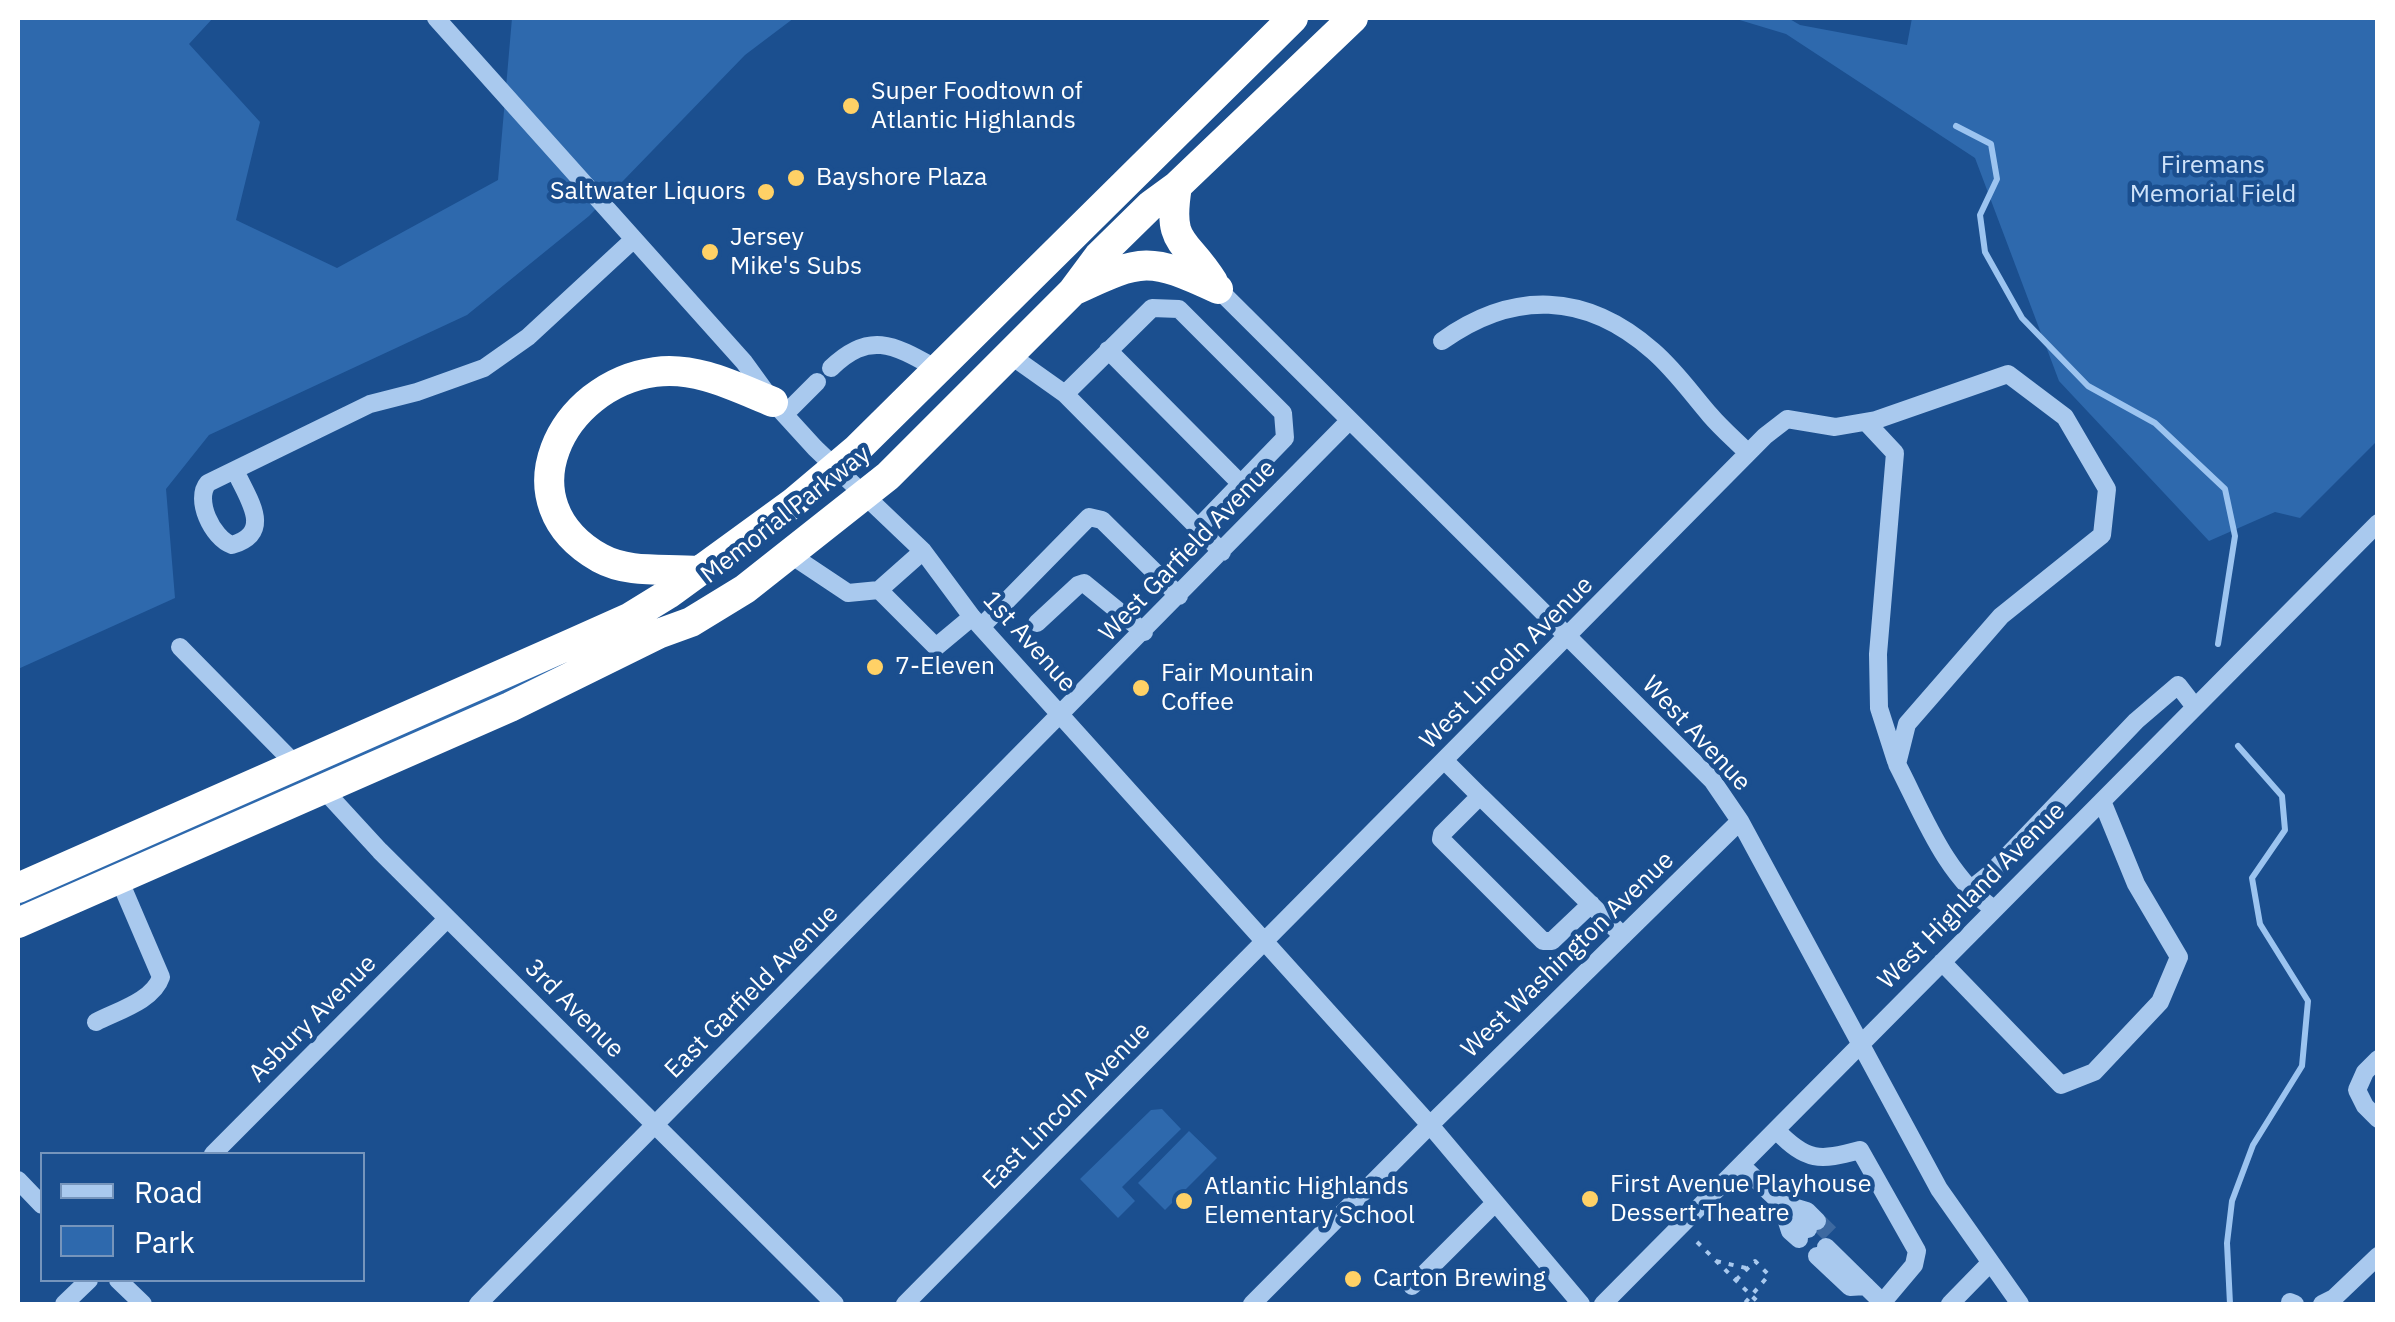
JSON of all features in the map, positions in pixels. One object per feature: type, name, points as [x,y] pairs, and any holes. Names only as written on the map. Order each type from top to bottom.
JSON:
[{"type":"highway","name":"Memorial Parkway","points":[[18,888],[629,618],[698,571],[837,468],[1293,18]]},
{"type":"highway","name":"Memorial Parkway","points":[[18,924],[510,707],[658,634],[691,622],[792,555],[867,494],[1010,355],[1151,205],[1178,186],[1353,18]]},
{"type":"highway","points":[[1178,186],[1172,222],[1175,233],[1218,288]]},
{"type":"highway","points":[[1072,291],[1142,263],[1171,268],[1218,288]]},
{"type":"highway","points":[[698,571],[622,566],[582,546],[566,529],[551,492],[553,455],[559,436],[568,420],[598,393],[657,371],[700,374],[779,408]]},
{"type":"street","name":"1st Avenue","points":[[436,18],[744,362],[779,408],[923,551],[976,622],[1430,1124],[1581,1304]]},
{"type":"street","points":[[235,470],[370,404],[484,368],[528,337],[634,239]]},
{"type":"street","name":"West Avenue","points":[[1218,288],[1712,780],[1740,821],[1939,1189],[2020,1304]]},
{"type":"street","points":[[1442,341],[1471,320],[1531,303],[1574,306],[1651,349],[1748,452]]},
{"type":"street","points":[[1066,394],[1152,308],[1180,310],[1283,413],[1285,438],[1198,528]]},
{"type":"street","points":[[779,408],[850,352],[870,343],[904,352],[937,369]]},
{"type":"street","points":[[1108,350],[1241,484]]},
{"type":"street","points":[[1010,355],[1066,394],[1222,552]]},
{"type":"street","points":[[1897,764],[1907,724],[2001,616],[2102,535],[2106,490],[2065,417],[2008,374],[1866,422],[1896,453],[1878,654],[1879,708],[1897,764],[1949,862],[1994,909]]},
{"type":"street","name":"West Lincoln Avenue","points":[[1265,943],[1748,452],[1787,420],[1834,427],[1866,422]]},
{"type":"street","name":"West Garfield Avenue","points":[[1062,716],[1349,422]]},
{"type":"street","points":[[1219,507],[1242,531]]},
{"type":"street","points":[[879,590],[936,648],[976,622],[1088,517],[1102,520],[1178,596]]},
{"type":"street","name":"West Highland Avenue","points":[[1603,1304],[2378,524]]},
{"type":"street","points":[[792,555],[848,592],[879,590],[923,551]]},
{"type":"street","points":[[1038,623],[1078,584],[1084,583],[1144,632]]},
{"type":"street","points":[[180,647],[296,765]]},
{"type":"street","points":[[1972,889],[2136,721],[2178,685],[2195,707]]},
{"type":"street","name":"East Garfield Avenue","points":[[478,1304],[1062,716]]},
{"type":"street","points":[[1445,761],[1623,936]]},
{"type":"street","name":"3rd Avenue","points":[[323,789],[836,1304]]},
{"type":"street","points":[[1480,796],[1444,828],[1441,839],[1543,942],[1552,941],[1591,904]]},
{"type":"street","points":[[1942,962],[2061,1084],[2094,1072],[2160,1002],[2180,958],[2136,884],[2102,801]]},
{"type":"street","name":"West Washington Avenue","points":[[1252,1304],[1740,821]]},
{"type":"street","points":[[96,1022],[149,995],[161,977],[119,878]]},
{"type":"street","name":"Asbury Avenue","points":[[215,1152],[448,918]]},
{"type":"street","name":"East Lincoln Avenue","points":[[905,1304],[1265,943]]},
{"type":"street","points":[[2378,1059],[2365,1072],[2357,1090],[2364,1106],[2378,1119]]},
{"type":"street","points":[[1776,1130],[1791,1146],[1815,1158],[1860,1150],[1917,1251],[1914,1265],[1883,1304],[1866,1286],[1866,1270],[1826,1247]]},
{"type":"street","points":[[1742,1165],[1782,1204],[1790,1230],[1808,1230]]},
{"type":"street","points":[[18,1180],[40,1203]]},
{"type":"street","points":[[1412,1286],[1495,1203]]},
{"type":"street","points":[[2322,1304],[2334,1298],[2378,1256]]},
{"type":"street","points":[[1950,1304],[1990,1263]]},
{"type":"street","points":[[64,1304],[87,1282]]},
{"type":"street","points":[[120,1282],[143,1304]]},
{"type":"path","points":[[1697,1242],[1760,1304]]},
{"type":"path","points":[[1716,1261],[1748,1268]]},
{"type":"path","points":[[1736,1280],[1755,1261],[1768,1274],[1744,1304]]},
{"type":"green space","points":[[18,18],[213,18],[189,44],[260,122],[236,220],[337,268],[498,180],[512,18],[794,18],[745,55],[589,216],[467,315],[209,435],[166,489],[175,598],[18,669]]},
{"type":"green space","name":"Firemans Memorial Field","points":[[1733,18],[1788,18],[1800,25],[1907,45],[1912,18],[2377,18],[2377,441],[2300,518],[2275,512],[2209,541],[2059,381],[1975,158],[1786,34]]},
{"type":"green space","points":[[561,664],[563,669],[18,910],[18,903]]},
{"type":"green space","points":[[1162,1109],[1181,1129],[1122,1187],[1135,1201],[1118,1218],[1080,1179],[1151,1110]]},
{"type":"green space","points":[[1189,1131],[1217,1158],[1165,1210],[1138,1183]]},
{"type":"waterway","points":[[1956,126],[1991,144],[1997,179],[1980,215],[1985,252],[2022,318],[2088,386],[2155,423],[2225,489],[2235,536],[2218,644]]},
{"type":"waterway","points":[[2230,1304],[2227,1243],[2232,1201],[2253,1145],[2302,1066],[2308,1001],[2260,924],[2252,878],[2285,830],[2282,796],[2238,746]]},
{"type":"tunnel","points":[[1817,1221],[1834,1238]]},
{"type":"place","name":"Super Foodtown of Atlantic Highlands","points":[[851,106]]},
{"type":"place","name":"Bayshore Plaza","points":[[796,178]]},
{"type":"place","name":"Saltwater Liquors","points":[[766,192]]},
{"type":"place","name":"Jersey Mike's Subs","points":[[710,252]]},
{"type":"place","name":"7-Eleven","points":[[875,667]]},
{"type":"place","name":"Fair Mountain Coffee","points":[[1141,688]]},
{"type":"place","name":"First Avenue Playhouse Dessert Theatre","points":[[1590,1199]]},
{"type":"place","name":"Atlantic Highlands Elementary School","points":[[1184,1201]]},
{"type":"place","name":"Carton Brewing","points":[[1353,1279]]}]
